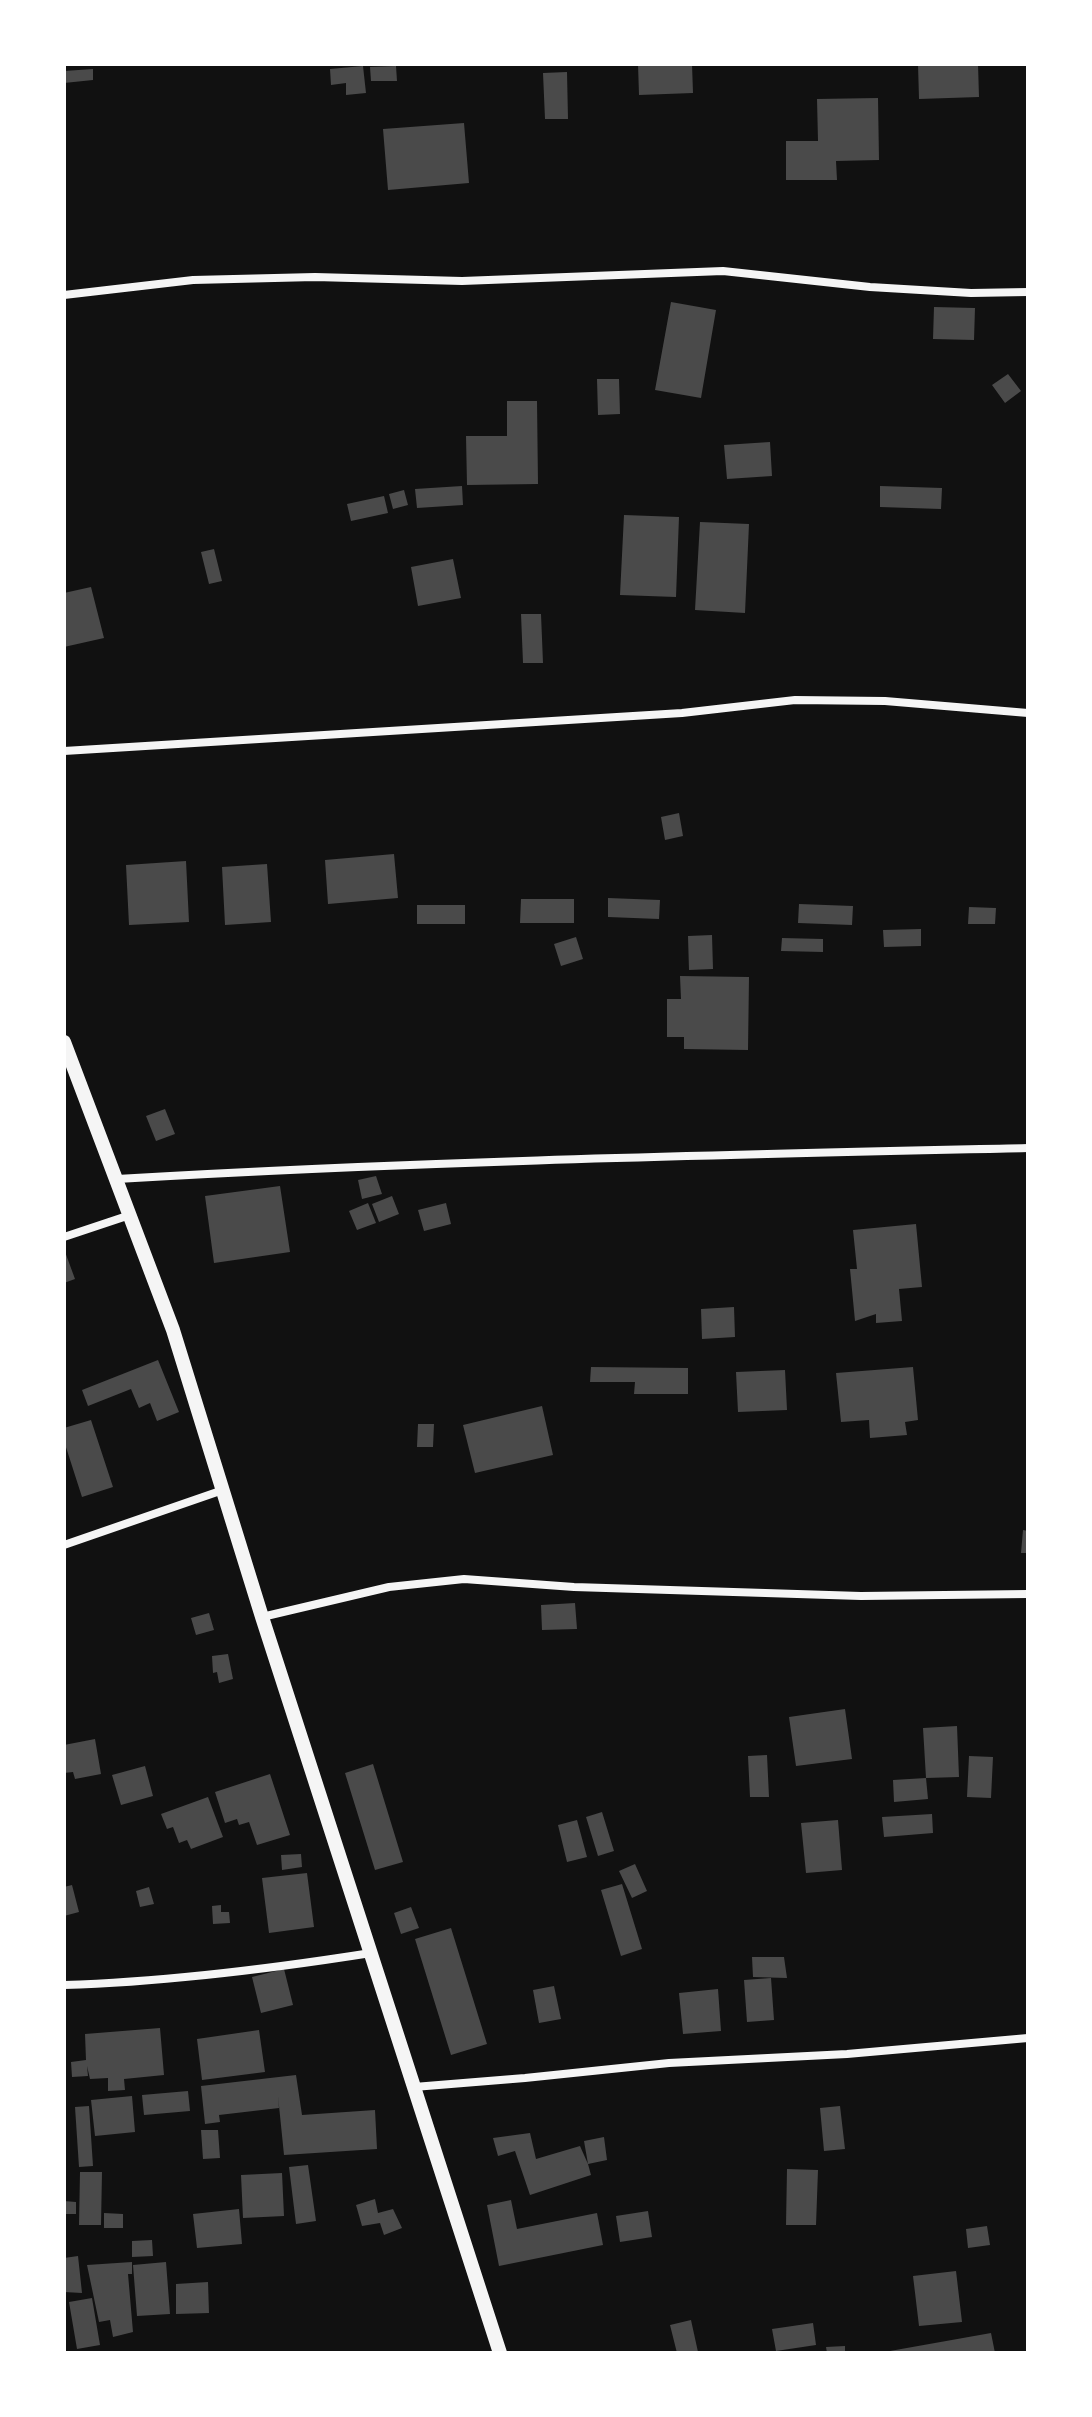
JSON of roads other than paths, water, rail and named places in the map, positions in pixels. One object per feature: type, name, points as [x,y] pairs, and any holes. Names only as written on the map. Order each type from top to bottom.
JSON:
[{"type":"street","points":[[64,295],[193,280],[315,277],[462,281],[723,271],[870,287],[971,293],[1028,292]]},
{"type":"street","points":[[64,751],[682,713],[795,700],[885,701],[1028,713]]},
{"type":"street","points":[[64,1042],[173,1330],[262,1617],[500,2353]]},
{"type":"street","points":[[117,1179],[614,1157],[1028,1148]]},
{"type":"street","points":[[64,1237],[130,1215]]},
{"type":"street","points":[[64,1545],[223,1490]]},
{"type":"street","points":[[262,1617],[389,1587],[464,1579],[574,1587],[861,1596],[1028,1594]]},
{"type":"street","points":[[64,1985],[246,1972],[371,1953]]},
{"type":"street","points":[[414,2087],[669,2063],[847,2054],[1028,2038]]}]
